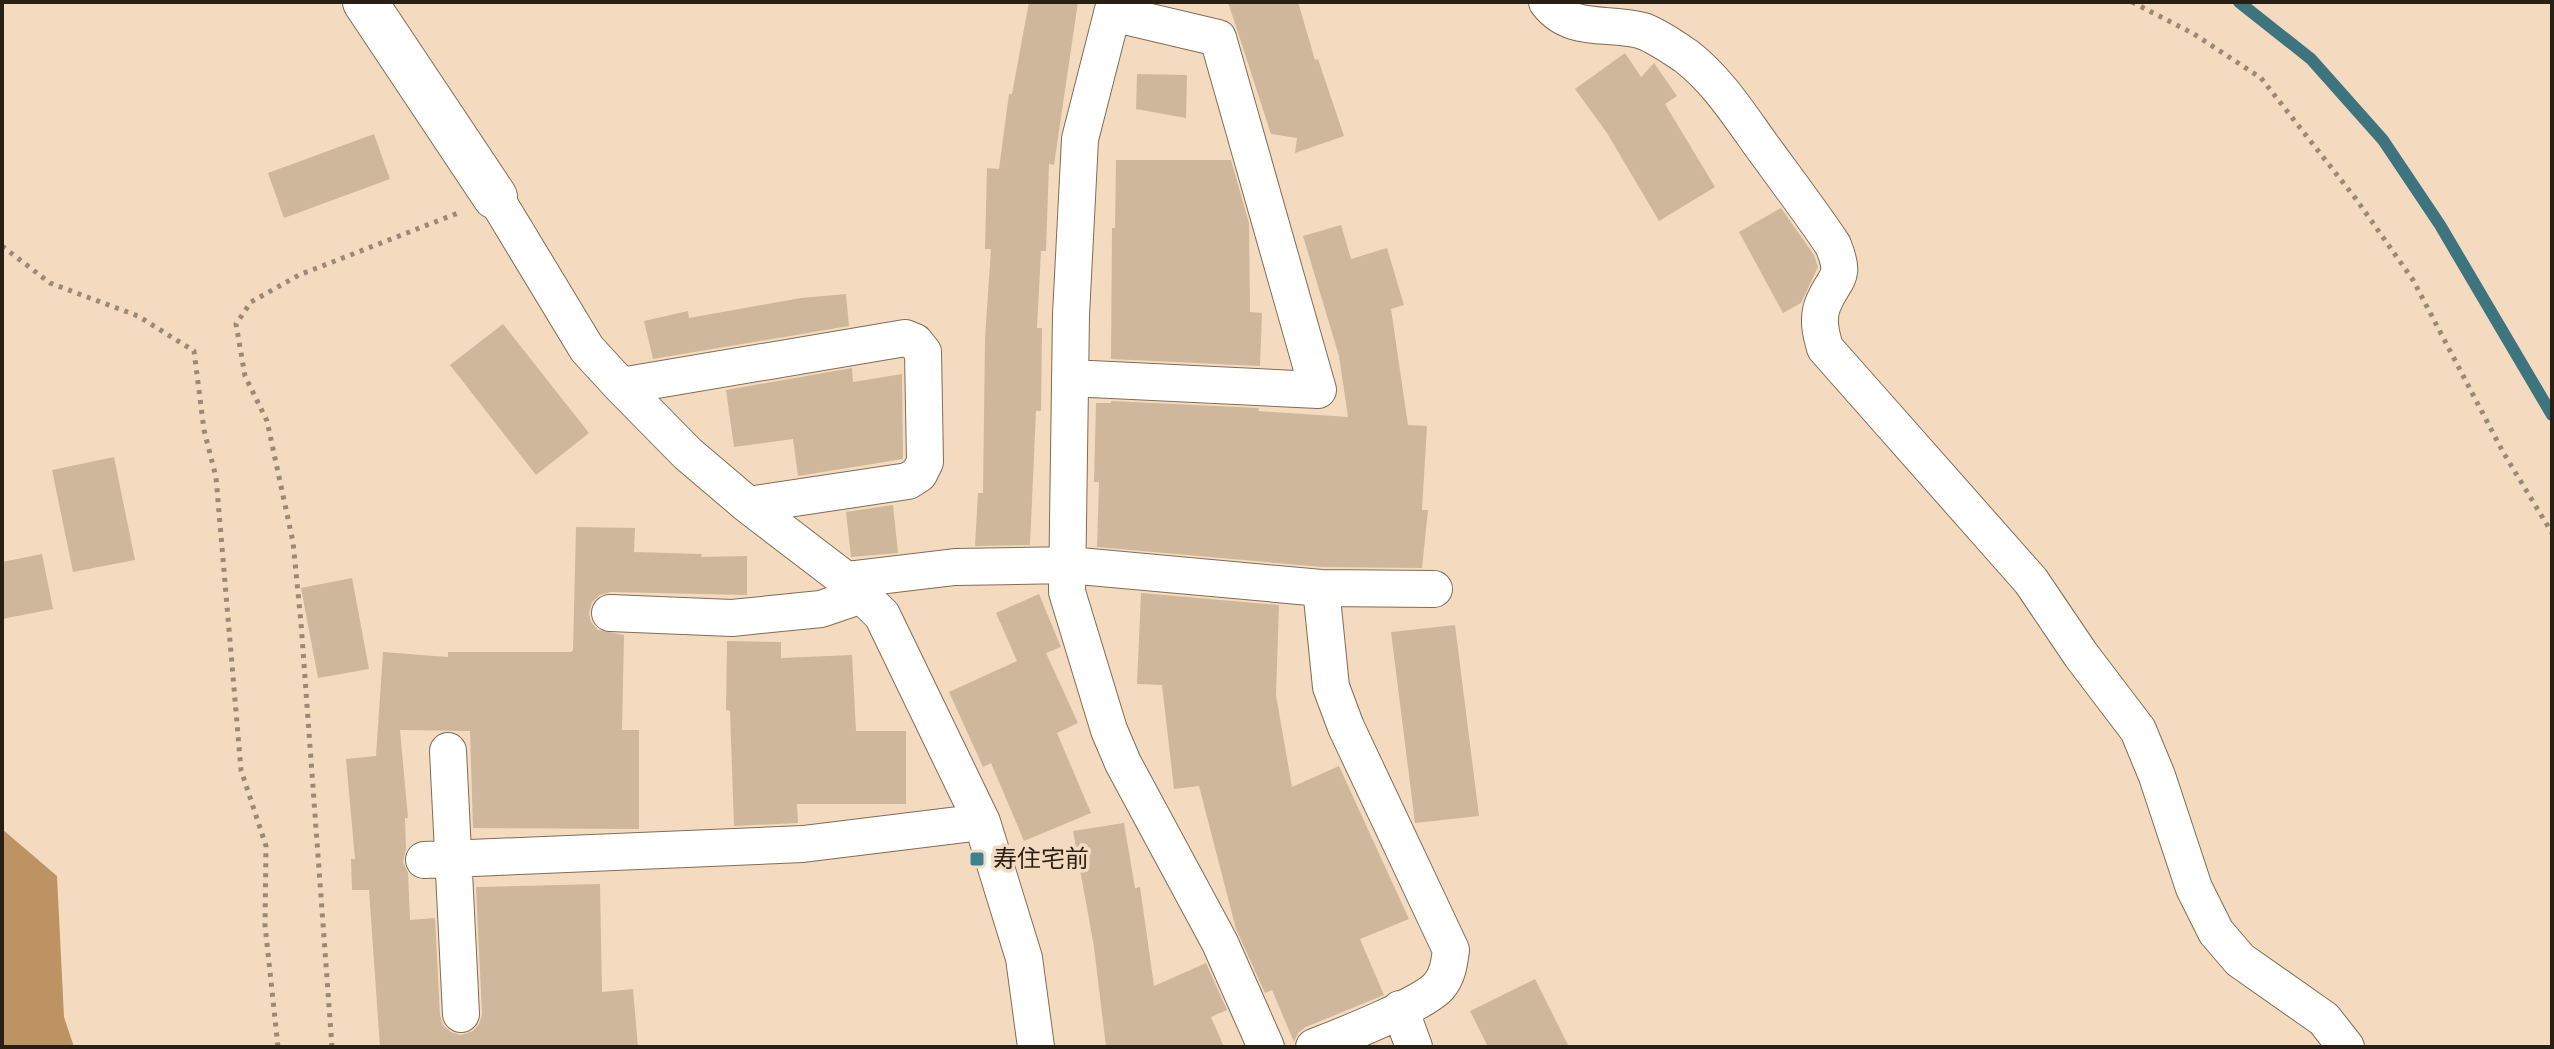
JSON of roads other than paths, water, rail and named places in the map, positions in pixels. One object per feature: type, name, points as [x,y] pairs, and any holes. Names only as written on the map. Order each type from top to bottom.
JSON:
[{"type":"street","points":[[365,2],[490,190],[587,349],[688,454],[854,588],[882,615],[982,822],[1024,958],[1036,1047]]},
{"type":"street","points":[[1547,2],[1554,11],[1571,21],[1595,27],[1623,27],[1646,32],[1685,56],[1717,84],[1833,245],[1840,263],[1840,273],[1822,305],[1819,327],[1825,348],[2031,581],[2081,655],[2138,730],[2157,776],[2194,888],[2216,932],[2240,960],[2324,1019],[2346,1047]]},
{"type":"street","points":[[1070,378],[1318,390],[1218,38],[1114,7],[1080,139],[1070,378],[1067,592],[1109,730],[1123,763],[1220,943],[1266,1047]]},
{"type":"street","points":[[621,386],[905,338],[920,347],[923,352],[925,462],[919,474],[908,481],[748,505]]},
{"type":"street","points":[[610,613],[732,618],[821,609],[854,588],[955,567],[1068,565],[1321,588],[1434,589]]},
{"type":"street","points":[[1314,1047],[1437,989],[1447,974],[1451,950],[1346,727],[1331,687],[1321,588]]},
{"type":"street","points":[[448,751],[439,859],[461,1014]]},
{"type":"street","points":[[439,859],[803,844],[982,822]]},
{"type":"street","points":[[1400,1009],[1414,1047]]},
{"type":"waterway","points":[[2239,2],[2311,59],[2383,140],[2440,225],[2552,415]]},
{"type":"place","name":"寿住宅前","points":[[977,859]]}]
